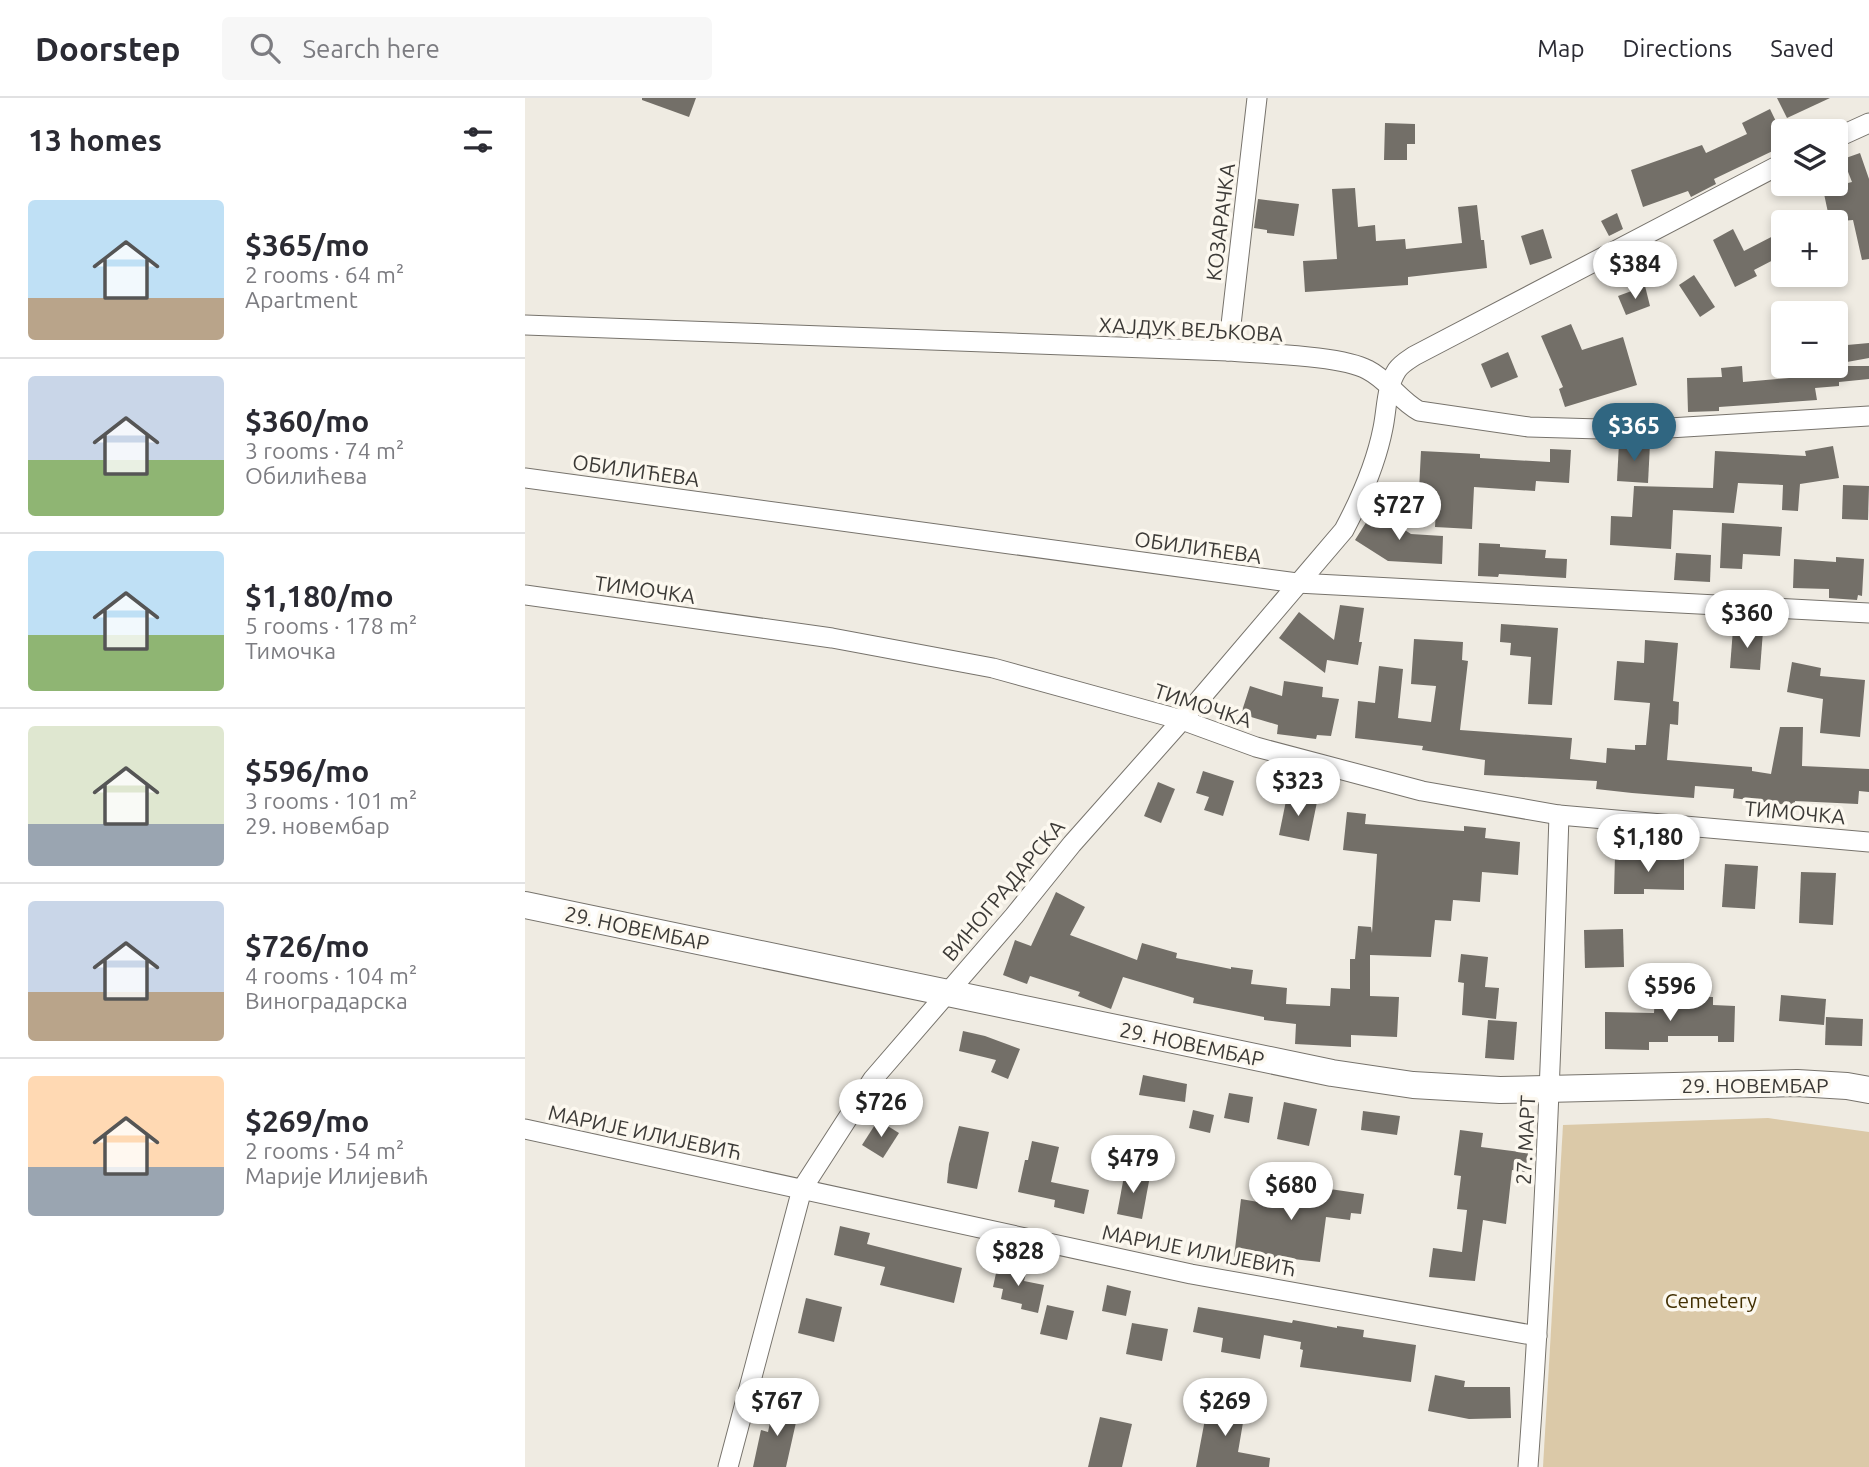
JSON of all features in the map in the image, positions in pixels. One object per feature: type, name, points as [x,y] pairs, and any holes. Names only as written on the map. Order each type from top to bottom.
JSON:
[{"type":"main road","name":"29. НОВЕМБАР","points":[[525,905],[1332,1073],[1441,1087],[1500,1090],[1797,1083],[1869,1090]]},
{"type":"street","name":"КОЗАРАЧКА","points":[[1228,351],[1257,98]]},
{"type":"street","points":[[1848,133],[1869,123]]},
{"type":"street","points":[[1389,387],[1397,369],[1414,356],[1771,169]]},
{"type":"street","name":"ХАЈДУК ВЕЉКОВА","points":[[525,325],[1228,351],[1332,360],[1370,370],[1406,404],[1419,411],[1529,426],[1636,430],[1869,416]]},
{"type":"street","name":"ВИНОГРАДАРСКА","points":[[728,1467],[803,1189],[873,1079],[1344,530],[1360,500],[1383,429],[1389,387]]},
{"type":"street","name":"ОБИЛИЋЕВА","points":[[525,478],[1297,583],[1869,613]]},
{"type":"street","name":"ТИМОЧКА","points":[[525,595],[832,638],[993,668],[1182,720],[1257,747],[1422,791],[1559,815],[1869,842]]},
{"type":"street","name":"27. МАРТ","points":[[1528,1467],[1550,1088],[1559,815]]},
{"type":"street","name":"МАРИЈЕ ИЛИЈЕВИЋ","points":[[525,1129],[1191,1274],[1537,1336]]},
{"type":"green space","name":"Cemetery","points":[[1768,1118],[1869,1132],[1869,1467],[1543,1467],[1563,1125]]},
{"type":"building","points":[[642,98],[696,98],[689,117]]},
{"type":"building","points":[[1777,98],[1830,98],[1787,118]]},
{"type":"building","points":[[1770,109],[1775,119],[1771,119],[1771,152],[1714,179],[1716,184],[1691,197],[1688,191],[1643,207],[1631,170],[1702,145],[1706,153],[1747,134],[1742,123]]},
{"type":"building","points":[[1385,123],[1415,124],[1415,144],[1407,144],[1407,160],[1384,160]]},
{"type":"building","points":[[1860,153],[1869,179],[1869,259],[1862,260],[1853,220],[1848,220],[1848,210],[1827,210],[1824,196],[1848,196],[1848,183],[1852,182],[1848,172],[1848,157]]},
{"type":"building","points":[[1355,188],[1358,227],[1375,225],[1376,241],[1405,239],[1406,249],[1462,243],[1458,207],[1477,205],[1487,268],[1408,277],[1408,285],[1305,292],[1303,261],[1337,259],[1332,189]]},
{"type":"building","points":[[1258,199],[1299,204],[1294,236],[1267,233],[1267,230],[1254,228]]},
{"type":"building","points":[[1617,213],[1623,229],[1609,236],[1601,221]]},
{"type":"building","points":[[1543,229],[1552,258],[1530,265],[1521,236]]},
{"type":"building","points":[[1733,229],[1744,251],[1771,237],[1771,261],[1754,270],[1757,276],[1735,287],[1713,240]]},
{"type":"building","points":[[1694,275],[1715,307],[1700,317],[1679,285]]},
{"type":"building","points":[[1645,286],[1650,306],[1626,315],[1618,296]]},
{"type":"building","points":[[1571,324],[1582,350],[1623,337],[1637,385],[1565,407],[1559,389],[1563,387],[1541,336]]},
{"type":"building","points":[[1869,343],[1869,358],[1848,362],[1848,345]]},
{"type":"building","points":[[1508,352],[1518,377],[1491,388],[1481,364]]},
{"type":"building","points":[[1742,366],[1743,382],[1789,378],[1848,378],[1848,366],[1869,366],[1869,379],[1815,388],[1817,400],[1719,407],[1719,411],[1688,412],[1687,378],[1722,377],[1721,368]]},
{"type":"building","points":[[1619,443],[1650,444],[1648,483],[1617,481]]},
{"type":"building","points":[[1833,446],[1839,478],[1800,484],[1798,511],[1782,510],[1783,485],[1738,483],[1734,513],[1673,510],[1671,549],[1610,545],[1611,516],[1632,517],[1634,486],[1713,488],[1715,451],[1806,456],[1805,451]]},
{"type":"building","points":[[1550,449],[1571,450],[1569,483],[1536,481],[1535,491],[1474,487],[1472,529],[1435,527],[1437,491],[1419,490],[1421,451],[1550,462]]},
{"type":"building","points":[[1843,485],[1869,486],[1868,520],[1842,519]]},
{"type":"building","points":[[1374,510],[1411,534],[1443,536],[1442,564],[1388,561],[1355,540]]},
{"type":"building","points":[[1722,523],[1782,527],[1780,556],[1743,554],[1742,569],[1720,568]]},
{"type":"building","points":[[1479,543],[1546,550],[1545,558],[1567,559],[1566,578],[1499,574],[1498,577],[1478,576]]},
{"type":"building","points":[[1676,553],[1711,555],[1710,582],[1674,580]]},
{"type":"building","points":[[1836,557],[1864,559],[1862,596],[1858,595],[1857,600],[1829,598],[1829,589],[1793,588],[1794,559],[1836,562]]},
{"type":"building","points":[[1340,605],[1364,608],[1358,665],[1327,660],[1325,673],[1279,638],[1299,612],[1334,640]]},
{"type":"building","points":[[1501,624],[1558,628],[1552,705],[1528,704],[1531,657],[1510,655],[1511,643],[1500,642]]},
{"type":"building","points":[[1733,629],[1763,631],[1760,670],[1730,668]]},
{"type":"building","points":[[1414,639],[1463,642],[1462,660],[1468,661],[1460,730],[1572,738],[1570,759],[1606,763],[1607,748],[1635,750],[1635,745],[1646,745],[1650,703],[1614,700],[1617,661],[1644,663],[1645,640],[1678,643],[1673,701],[1679,702],[1678,725],[1670,724],[1667,760],[1752,767],[1752,771],[1771,774],[1780,727],[1803,727],[1802,766],[1869,769],[1869,792],[1859,791],[1858,804],[1795,801],[1795,806],[1733,798],[1734,789],[1695,786],[1694,798],[1632,793],[1596,789],[1597,781],[1484,775],[1485,760],[1422,750],[1423,746],[1355,738],[1358,701],[1375,703],[1379,666],[1403,669],[1398,718],[1431,722],[1436,686],[1411,684]]},
{"type":"building","points":[[1792,662],[1821,668],[1820,676],[1865,680],[1860,737],[1820,733],[1823,699],[1787,692]]},
{"type":"building","points":[[1284,681],[1323,687],[1322,697],[1339,699],[1331,736],[1317,735],[1316,739],[1277,734],[1278,725],[1241,714],[1250,686],[1282,696]]},
{"type":"building","points":[[1203,771],[1234,781],[1223,816],[1204,810],[1209,797],[1196,793]]},
{"type":"building","points":[[1158,782],[1175,789],[1161,823],[1144,816]]},
{"type":"building","points":[[1287,796],[1317,802],[1309,841],[1279,835]]},
{"type":"building","points":[[1347,812],[1366,814],[1365,824],[1464,831],[1464,826],[1486,828],[1485,838],[1520,842],[1518,875],[1482,872],[1480,902],[1453,900],[1451,921],[1435,920],[1431,957],[1370,955],[1370,996],[1399,997],[1397,1037],[1351,1035],[1351,1047],[1295,1044],[1296,1024],[1264,1020],[1264,1017],[1193,1003],[1194,998],[1123,977],[1111,1009],[1078,996],[1080,992],[1030,976],[1027,984],[1003,975],[1015,940],[1031,946],[1056,892],[1085,907],[1070,935],[1137,960],[1142,943],[1177,953],[1176,958],[1231,969],[1253,970],[1251,984],[1287,988],[1286,1004],[1330,1006],[1331,988],[1350,989],[1350,959],[1355,959],[1358,926],[1371,927],[1372,933],[1377,854],[1343,850]]},
{"type":"building","points":[[1615,855],[1684,857],[1684,890],[1644,889],[1644,894],[1614,894]]},
{"type":"building","points":[[1725,864],[1758,866],[1755,909],[1722,907]]},
{"type":"building","points":[[1801,872],[1836,873],[1833,925],[1799,923]]},
{"type":"building","points":[[1623,929],[1624,967],[1585,968],[1584,930]]},
{"type":"building","points":[[1461,954],[1488,957],[1485,987],[1499,988],[1496,1019],[1462,1015],[1464,983],[1458,982]]},
{"type":"building","points":[[1781,995],[1826,999],[1824,1025],[1779,1021]]},
{"type":"building","points":[[1655,996],[1713,997],[1713,1005],[1735,1006],[1734,1042],[1718,1042],[1718,1036],[1668,1036],[1668,1042],[1649,1042],[1649,1050],[1605,1049],[1605,1012],[1654,1013]]},
{"type":"building","points":[[1826,1017],[1863,1019],[1862,1046],[1825,1045]]},
{"type":"building","points":[[1488,1020],[1517,1022],[1514,1060],[1485,1058]]},
{"type":"building","points":[[963,1031],[1020,1049],[1008,1079],[991,1072],[996,1060],[959,1051]]},
{"type":"building","points":[[1143,1075],[1187,1084],[1185,1102],[1139,1095]]},
{"type":"building","points":[[1229,1093],[1253,1097],[1249,1123],[1224,1118]]},
{"type":"building","points":[[1284,1102],[1317,1109],[1309,1146],[1277,1139]]},
{"type":"building","points":[[1193,1110],[1214,1115],[1210,1133],[1189,1128]]},
{"type":"building","points":[[1363,1111],[1400,1116],[1397,1135],[1361,1130]]},
{"type":"building","points":[[878,1120],[899,1133],[883,1158],[862,1145]]},
{"type":"building","points":[[959,1126],[989,1132],[977,1189],[947,1183]]},
{"type":"building","points":[[1460,1130],[1483,1133],[1481,1147],[1528,1153],[1525,1172],[1512,1170],[1506,1224],[1483,1220],[1475,1281],[1429,1277],[1433,1248],[1462,1252],[1467,1210],[1457,1209],[1461,1176],[1454,1175]]},
{"type":"building","points":[[1032,1141],[1059,1147],[1051,1182],[1089,1190],[1084,1214],[1054,1207],[1055,1200],[1018,1192]]},
{"type":"building","points":[[1125,1171],[1150,1176],[1142,1219],[1117,1214]]},
{"type":"building","points":[[1268,1180],[1364,1194],[1361,1214],[1351,1213],[1350,1220],[1326,1217],[1320,1262],[1293,1259],[1292,1265],[1234,1257],[1241,1199],[1264,1203]]},
{"type":"building","points":[[840,1226],[870,1233],[867,1244],[962,1268],[954,1303],[880,1285],[885,1267],[834,1255]]},
{"type":"building","points":[[998,1264],[1027,1270],[1024,1281],[1044,1285],[1038,1313],[1021,1309],[1022,1304],[1001,1299],[1003,1289],[993,1287]]},
{"type":"building","points":[[1107,1285],[1131,1291],[1126,1316],[1102,1311]]},
{"type":"building","points":[[806,1298],[842,1307],[834,1342],[798,1333]]},
{"type":"building","points":[[1047,1305],[1074,1311],[1067,1340],[1040,1334]]},
{"type":"building","points":[[1198,1307],[1292,1323],[1293,1320],[1364,1330],[1363,1337],[1416,1345],[1411,1382],[1300,1367],[1303,1350],[1300,1349],[1301,1342],[1264,1335],[1260,1359],[1221,1352],[1223,1338],[1193,1332]]},
{"type":"building","points":[[1132,1323],[1168,1329],[1162,1361],[1126,1354]]},
{"type":"building","points":[[1435,1375],[1465,1381],[1464,1387],[1510,1387],[1511,1418],[1469,1419],[1428,1411]]},
{"type":"building","points":[[1209,1398],[1246,1405],[1238,1452],[1270,1458],[1269,1467],[1196,1467]]},
{"type":"building","points":[[774,1404],[799,1409],[786,1467],[753,1467],[761,1430],[768,1432]]},
{"type":"building","points":[[1100,1417],[1132,1424],[1122,1467],[1088,1467]]}]
